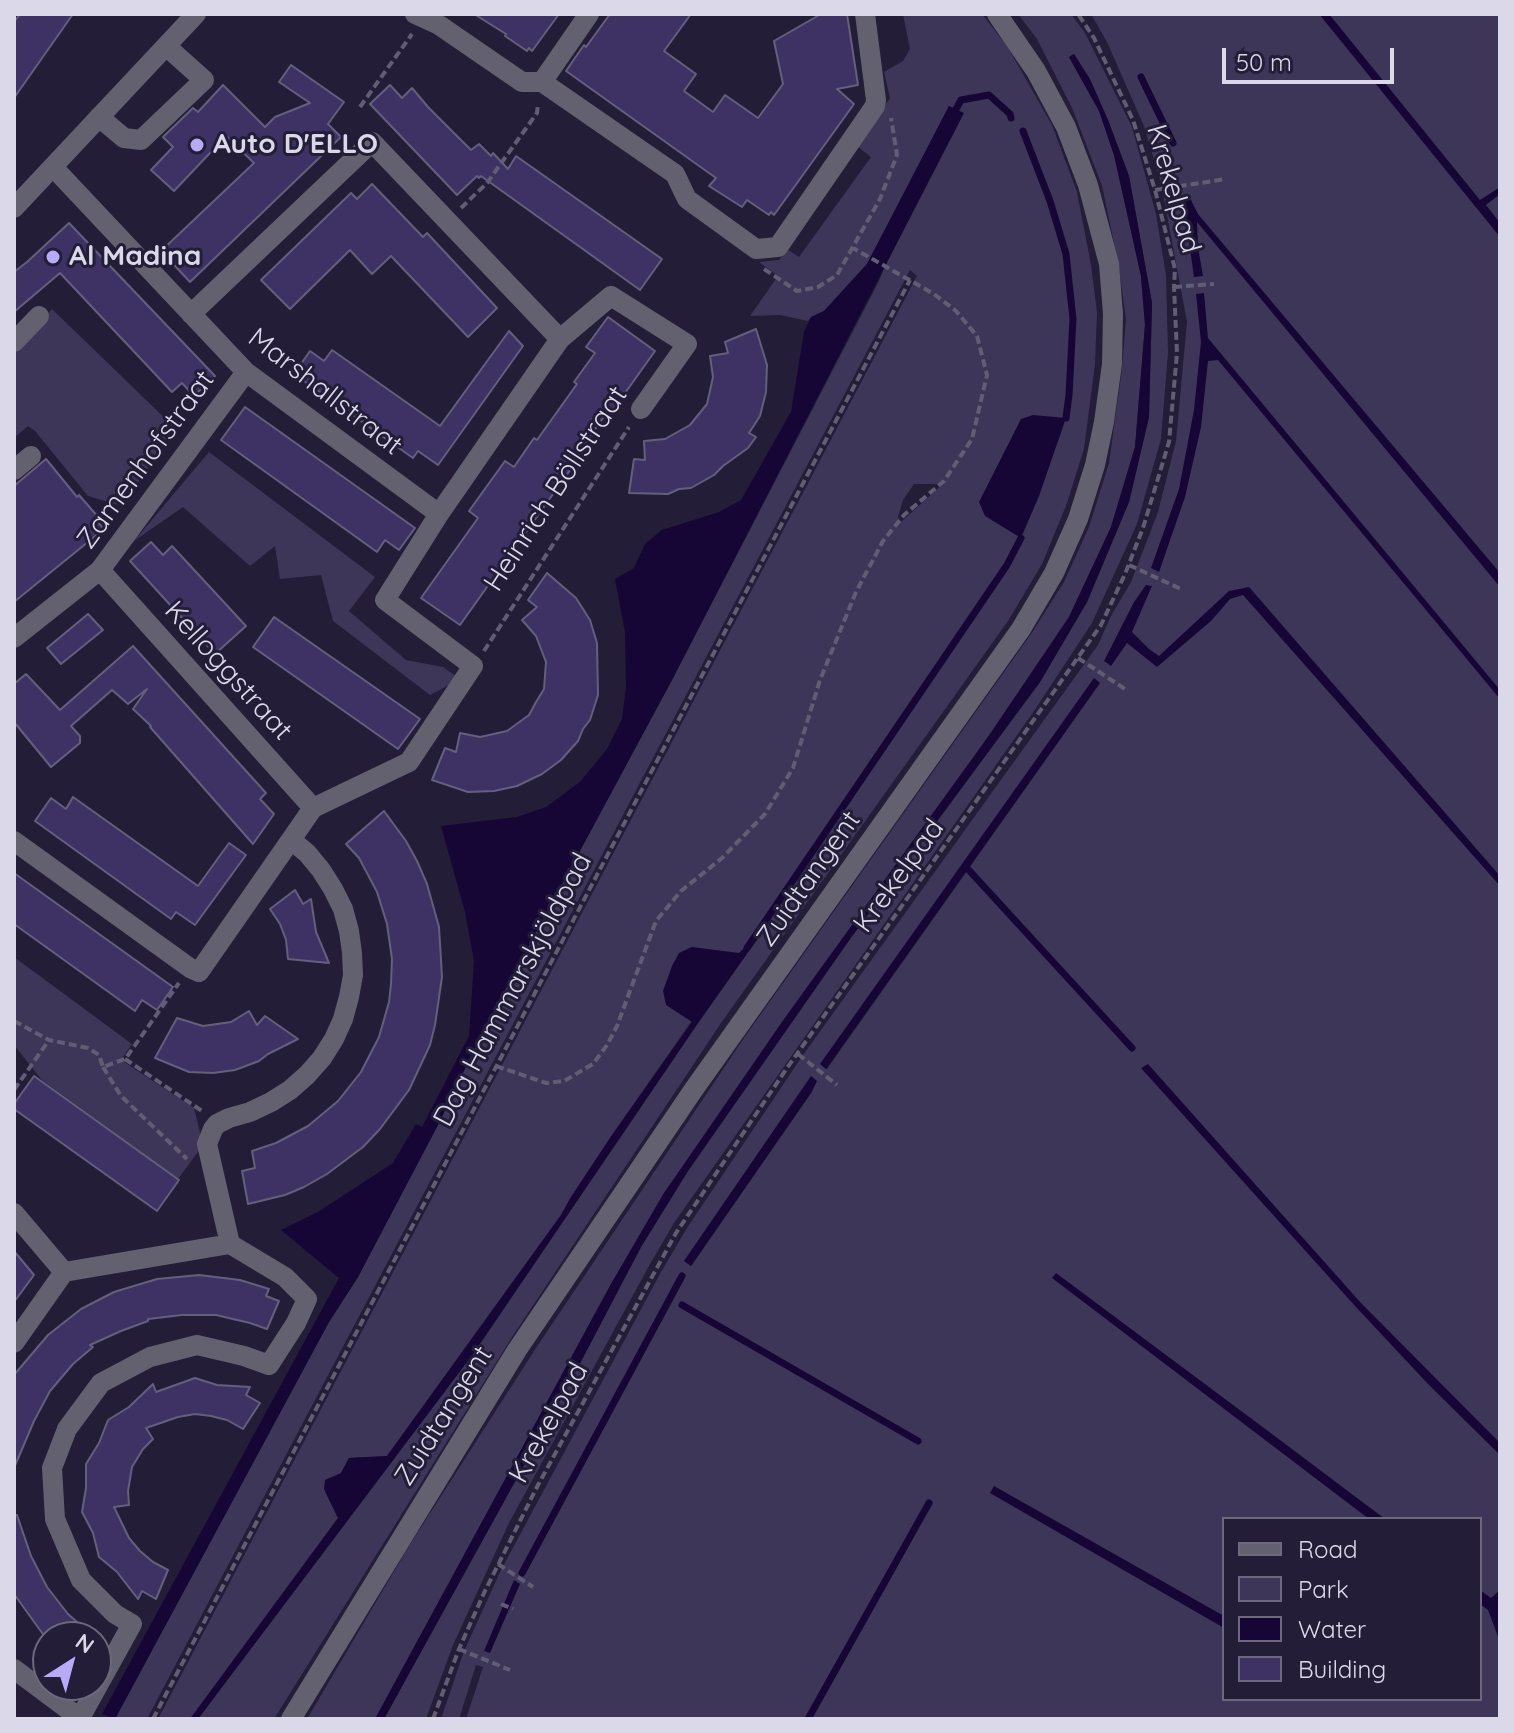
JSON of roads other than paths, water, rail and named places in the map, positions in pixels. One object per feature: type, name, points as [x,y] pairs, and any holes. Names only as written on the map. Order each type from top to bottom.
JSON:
[{"type":"street","points":[[14,208],[196,14]]},
{"type":"street","points":[[542,82],[589,14]]},
{"type":"street","points":[[419,16],[439,25],[522,82],[542,82],[675,174],[687,199],[759,258],[778,247],[875,106],[865,14]]},
{"type":"street","name":"Zuidtangent","points":[[291,1719],[517,1350],[694,1089],[1021,629],[1054,573],[1078,519],[1095,465],[1112,364],[1113,314],[1109,264],[1088,185],[1066,127],[1036,71],[997,14]]},
{"type":"street","points":[[99,117],[124,138],[141,140],[204,80],[166,46]]},
{"type":"street","points":[[14,841],[194,970],[313,808],[409,762],[473,666],[385,600],[439,514],[560,339],[372,142],[191,314]]},
{"type":"street","name":"Marshallstraat","points":[[53,167],[246,372],[439,514]]},
{"type":"street","name":"Heinrich Böllstraat","points":[[560,339],[611,296],[687,344],[641,409]]},
{"type":"street","points":[[14,342],[39,316]]},
{"type":"street","name":"Zamenhofstraat","points":[[14,638],[100,570],[246,372]]},
{"type":"street","points":[[14,470],[31,456]]},
{"type":"street","name":"Kelloggstraat","points":[[100,570],[313,808]]},
{"type":"street","points":[[230,1244],[207,1144],[217,1124],[271,1102],[290,1090],[322,1058],[343,1019],[353,975],[349,931],[343,909],[321,870],[291,840]]},
{"type":"street","points":[[14,1213],[64,1272]]},
{"type":"street","points":[[14,1343],[64,1272],[230,1244],[285,1277],[307,1299],[296,1323],[269,1365],[197,1345],[150,1357],[101,1383],[67,1429],[52,1468],[55,1519],[81,1580],[115,1614],[132,1624],[81,1718],[14,1669]]},
{"type":"water","points":[[1319,14],[1329,14],[1480,200],[1500,187],[1500,194],[1486,205],[1500,223],[1500,237]]},
{"type":"water","points":[[1074,54],[1090,79],[1129,176],[1152,303],[1149,417],[1129,502],[1087,602],[1040,682],[850,939],[688,1171],[641,1247],[384,1719],[375,1719],[611,1284],[664,1193],[784,1019],[990,734],[1069,617],[1111,527],[1135,447],[1145,325],[1141,276],[1114,155],[1099,111],[1069,57]]},
{"type":"water","points":[[949,106],[964,113],[672,680],[483,1031],[439,1123],[358,1277],[329,1322],[115,1719],[102,1714],[112,1701],[112,1696],[339,1278],[281,1230],[318,1212],[393,1163],[416,1124],[422,1127],[469,1036],[474,961],[465,912],[441,826],[517,817],[546,807],[580,782],[607,749],[622,719],[626,687],[625,632],[615,579],[634,568],[645,544],[662,530],[719,512],[741,500],[791,412],[804,332],[811,317],[824,311],[867,264]]},
{"type":"water","points":[[1183,199],[1191,200],[1198,214],[1500,573],[1500,587],[1197,222],[1203,276],[1194,277]]},
{"type":"water","points":[[1204,293],[1208,338],[1500,690],[1500,699],[1218,360],[1208,361],[1201,427],[1185,497],[1159,572],[1151,568],[1179,489],[1194,410],[1201,342],[1196,294]]},
{"type":"water","points":[[1033,415],[1066,418],[1021,538],[985,516],[979,502],[1021,419]]},
{"type":"water","points":[[1146,585],[1152,586],[1132,632],[1159,656],[1229,591],[1249,587],[1500,876],[1500,886],[1243,595],[1230,599],[1211,621],[1157,667],[1127,643],[1111,666],[1104,661]]},
{"type":"water","points":[[1094,678],[1100,683],[826,1069],[820,1064]]},
{"type":"water","points":[[763,931],[473,1354],[198,1719],[190,1719],[338,1518],[324,1489],[325,1480],[341,1473],[349,1458],[387,1456],[561,1215],[612,1135],[692,1022],[666,1005],[663,991],[679,953],[692,947],[739,953]]},
{"type":"water","points":[[1148,1064],[1361,1303],[1500,1443],[1500,1455],[1355,1306],[1141,1068]]},
{"type":"water","points":[[811,1076],[817,1081],[811,1093],[691,1266],[684,1261]]},
{"type":"water","points":[[1056,1273],[1382,1517],[1366,1517],[1052,1278]]},
{"type":"water","points":[[994,1486],[1222,1615],[1222,1627],[990,1493]]},
{"type":"water","points":[[514,1580],[520,1584],[490,1653],[484,1651]]},
{"type":"water","points":[[1500,1590],[1500,1642],[1488,1610],[1482,1606],[1482,1591],[1491,1598]]},
{"type":"waterway","points":[[1141,77],[1173,143]]},
{"type":"waterway","points":[[955,111],[961,100],[989,95],[1011,118]]},
{"type":"waterway","points":[[1023,131],[1066,254],[1073,319],[1066,418]]},
{"type":"waterway","points":[[747,948],[1007,565],[1021,538]]},
{"type":"waterway","points":[[966,867],[1132,1048]]},
{"type":"waterway","points":[[522,1573],[682,1276]]},
{"type":"waterway","points":[[682,1305],[918,1441]]},
{"type":"waterway","points":[[808,1719],[929,1503]]},
{"type":"place","name":"Auto D'ELLO","points":[[197,145]]},
{"type":"place","name":"Al Madina","points":[[53,257]]}]
